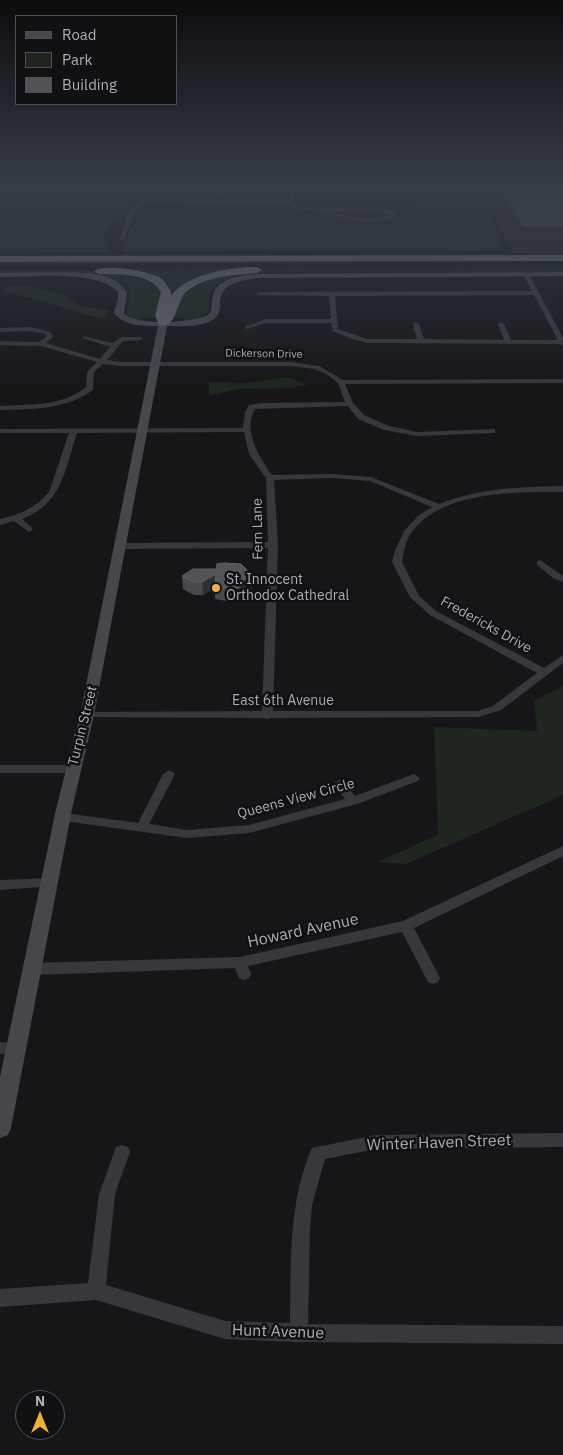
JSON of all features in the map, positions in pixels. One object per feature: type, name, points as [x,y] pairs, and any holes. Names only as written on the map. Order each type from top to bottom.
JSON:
[{"type":"highway","points":[[0,259],[563,258]]},
{"type":"highway","points":[[0,267],[563,265]]},
{"type":"highway","points":[[0,267],[89,270],[149,278],[161,283],[166,292],[161,316],[163,323],[170,317],[174,299],[181,291],[196,282],[216,276],[257,270],[395,266]]},
{"type":"street","points":[[526,274],[563,343]]},
{"type":"street","points":[[0,275],[72,275],[110,280],[122,289],[123,294],[118,313],[122,317],[130,321],[163,323],[190,322],[211,318],[215,313],[217,293],[222,288],[241,278],[256,276],[563,274]]},
{"type":"street","points":[[259,294],[536,293]]},
{"type":"street","points":[[332,294],[335,330],[367,341],[563,343]]},
{"type":"street","points":[[247,327],[266,321],[335,321]]},
{"type":"street","name":"Turpin Street","points":[[0,1128],[8,1048],[33,969],[72,769],[87,715],[163,323]]},
{"type":"street","points":[[416,324],[421,341]]},
{"type":"street","points":[[501,324],[508,341]]},
{"type":"street","points":[[0,330],[31,329],[48,333],[50,337],[40,344]]},
{"type":"street","points":[[85,337],[114,346]]},
{"type":"street","points":[[0,408],[49,405],[72,400],[90,388],[91,372],[121,339],[140,338]]},
{"type":"street","name":"Dickerson Drive","points":[[0,344],[40,344],[100,362],[290,364],[317,367],[342,382]]},
{"type":"street","points":[[492,431],[417,434],[387,428],[361,418],[350,404],[342,389],[342,382],[563,381]]},
{"type":"street","name":"Fern Lane","points":[[267,716],[273,545],[270,478],[253,454],[247,430],[249,412],[252,408],[262,405],[350,404]]},
{"type":"street","points":[[0,522],[38,508],[47,501],[53,492],[74,430]]},
{"type":"street","points":[[0,431],[247,430]]},
{"type":"street","points":[[270,478],[332,476],[371,479],[437,506]]},
{"type":"street","name":"Fredericks Drive","points":[[544,672],[433,613],[415,597],[397,562],[407,533],[437,506],[494,492],[563,489]]},
{"type":"street","points":[[15,518],[29,529]]},
{"type":"street","points":[[119,546],[273,545]]},
{"type":"street","points":[[540,563],[556,576],[563,579]]},
{"type":"street","points":[[544,672],[563,658]]},
{"type":"street","name":"East 6th Avenue","points":[[87,715],[479,714],[497,708],[544,672]]},
{"type":"street","points":[[0,769],[72,769]]},
{"type":"street","points":[[142,827],[169,774]]},
{"type":"street","name":"Queens View Circle","points":[[64,817],[186,834],[249,829],[353,801],[414,778]]},
{"type":"street","points":[[339,784],[353,801]]},
{"type":"street","name":"Howard Avenue","points":[[33,969],[242,968],[406,926],[563,851]]},
{"type":"street","points":[[0,885],[49,883]]},
{"type":"street","points":[[406,926],[433,978]]},
{"type":"street","name":"Winter Haven Street","points":[[299,1333],[301,1230],[304,1206],[318,1154],[376,1142],[563,1140]]},
{"type":"street","points":[[96,1291],[107,1194],[122,1152]]},
{"type":"street","name":"Hunt Avenue","points":[[0,1298],[96,1291],[225,1330],[299,1333],[563,1335]]},
{"type":"green space","points":[[531,261],[0,264],[0,262]]},
{"type":"green space","points":[[259,268],[216,274],[169,300],[168,287],[156,278],[137,273],[100,269]]},
{"type":"green space","points":[[563,268],[563,272],[268,272],[235,277],[219,283],[210,295],[209,311],[206,314],[197,318],[187,319],[173,316],[183,296],[195,286],[218,277],[255,270]]},
{"type":"green space","points":[[61,269],[129,275],[147,281],[161,289],[156,318],[135,319],[127,314],[129,291],[119,283],[88,276],[0,273],[0,270]]},
{"type":"green space","points":[[7,286],[32,286],[65,295],[80,306],[109,310],[103,319],[4,291]]},
{"type":"green space","points":[[287,377],[307,385],[290,388],[239,389],[209,396],[209,382],[248,383]]},
{"type":"green space","points":[[563,686],[563,795],[406,864],[377,862],[438,835],[434,727],[537,731],[534,701]]},
{"type":"building","points":[[217,564],[241,564],[252,575],[240,583],[240,587],[233,589],[215,586],[216,574],[202,582],[193,582],[182,576],[193,569],[216,569]]},
{"type":"place","name":"St. Innocent Orthodox Cathedral","points":[[216,588]]}]
